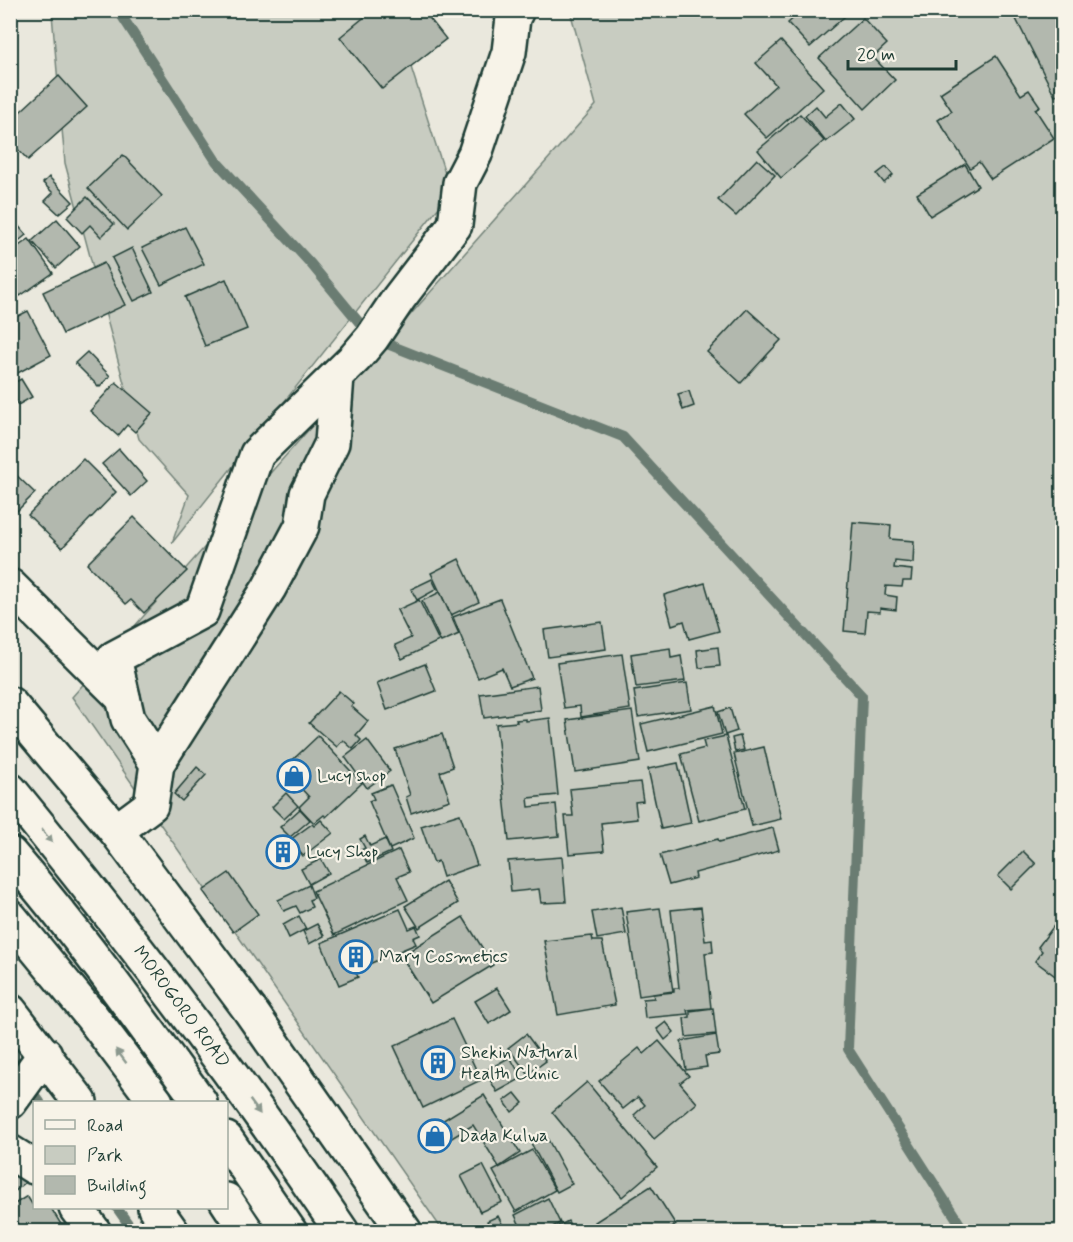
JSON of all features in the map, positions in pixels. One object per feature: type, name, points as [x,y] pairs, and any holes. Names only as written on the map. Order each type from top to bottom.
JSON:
[{"type":"main road","points":[[157,765],[128,719],[114,658],[202,611],[257,454],[337,376],[372,338],[399,298],[455,225],[460,183],[479,143],[509,52],[513,18],[517,10]]},
{"type":"main road","points":[[116,831],[151,805],[157,765],[269,588],[302,526],[307,494],[332,443],[337,376]]},
{"type":"main road","points":[[10,586],[123,698]]},
{"type":"main road","points":[[10,705],[116,831],[249,1010],[405,1232]]},
{"type":"main road","name":"MOROGORO ROAD","points":[[10,790],[104,905],[192,1020],[290,1155],[342,1232]]},
{"type":"main road","points":[[10,854],[126,999],[199,1101]]},
{"type":"main road","points":[[10,917],[92,1017],[155,1101]]},
{"type":"main road","points":[[10,1011],[79,1101]]},
{"type":"main road","points":[[10,1102],[45,1054]]},
{"type":"main road","points":[[228,1142],[290,1232]]},
{"type":"main road","points":[[10,1152],[33,1166]]},
{"type":"main road","points":[[228,1203],[247,1232]]},
{"type":"main road","points":[[77,1209],[94,1232]]},
{"type":"main road","points":[[156,1209],[172,1232]]},
{"type":"green space","points":[[50,11],[393,11],[451,192],[172,543],[189,495],[139,439],[65,163]]},
{"type":"green space","points":[[570,11],[1062,11],[1062,1231],[443,1231],[72,697],[596,105]]},
{"type":"building","points":[[373,10],[423,10],[446,39],[382,89],[340,37]]},
{"type":"building","points":[[803,10],[852,10],[810,47],[788,23]]},
{"type":"building","points":[[1022,10],[1062,10],[1062,93],[1055,96],[1014,15]]},
{"type":"building","points":[[863,18],[887,44],[873,57],[895,80],[865,109],[819,58]]},
{"type":"building","points":[[781,41],[823,88],[767,138],[744,114],[776,85],[756,63]]},
{"type":"building","points":[[996,56],[1021,95],[1029,90],[1040,106],[1035,109],[1054,138],[991,179],[979,162],[970,168],[938,120],[952,111],[940,93]]},
{"type":"building","points":[[59,76],[87,107],[28,160],[10,141],[10,121]]},
{"type":"building","points":[[842,103],[855,119],[826,142],[805,116],[816,106],[825,117]]},
{"type":"building","points":[[800,114],[824,141],[781,178],[758,150]]},
{"type":"building","points":[[123,155],[162,196],[127,230],[88,188]]},
{"type":"building","points":[[757,159],[775,175],[736,216],[718,200]]},
{"type":"building","points":[[965,164],[978,186],[930,216],[917,194]]},
{"type":"building","points":[[886,167],[893,175],[884,183],[877,174]]},
{"type":"building","points":[[49,177],[73,202],[59,214],[45,201],[53,193],[43,183]]},
{"type":"building","points":[[87,197],[114,224],[101,237],[90,225],[82,233],[67,217]]},
{"type":"building","points":[[10,218],[26,235],[10,248]]},
{"type":"building","points":[[57,219],[80,246],[56,268],[32,241]]},
{"type":"building","points":[[185,227],[204,264],[161,285],[142,248]]},
{"type":"building","points":[[29,239],[53,273],[20,296],[10,282],[10,252]]},
{"type":"building","points":[[132,248],[153,292],[134,301],[112,258]]},
{"type":"building","points":[[104,263],[125,305],[63,334],[43,292]]},
{"type":"building","points":[[226,279],[247,329],[205,346],[185,297]]},
{"type":"building","points":[[747,309],[781,340],[741,383],[707,352]]},
{"type":"building","points":[[28,311],[51,355],[14,375],[10,369],[10,320]]},
{"type":"building","points":[[87,352],[110,376],[99,387],[75,363]]},
{"type":"building","points":[[21,379],[32,397],[18,405],[10,393],[10,385]]},
{"type":"building","points":[[116,382],[152,413],[135,432],[127,425],[118,436],[90,411]]},
{"type":"building","points":[[689,391],[694,406],[683,410],[678,394]]},
{"type":"building","points":[[119,449],[147,481],[131,496],[102,464]]},
{"type":"building","points":[[83,459],[116,492],[62,548],[28,515]]},
{"type":"building","points":[[10,469],[35,493],[10,518]]},
{"type":"building","points":[[134,517],[187,571],[144,613],[131,600],[126,604],[87,564]]},
{"type":"building","points":[[853,522],[891,525],[890,539],[914,541],[913,563],[895,561],[894,568],[912,570],[911,581],[903,581],[902,587],[886,586],[885,595],[897,597],[896,610],[880,608],[880,612],[867,611],[865,633],[844,631]]},
{"type":"building","points":[[459,559],[479,602],[451,615],[431,573]]},
{"type":"building","points":[[432,579],[437,589],[417,600],[411,589]]},
{"type":"building","points":[[705,583],[719,631],[689,639],[684,621],[672,625],[664,595]]},
{"type":"building","points":[[440,592],[459,634],[441,642],[422,601]]},
{"type":"building","points":[[500,599],[532,678],[510,686],[502,668],[478,678],[453,617]]},
{"type":"building","points":[[419,600],[439,641],[402,659],[395,645],[411,638],[397,610]]},
{"type":"building","points":[[602,622],[606,649],[548,657],[544,630]]},
{"type":"building","points":[[718,647],[720,666],[699,668],[697,650]]},
{"type":"building","points":[[670,648],[671,658],[681,656],[685,681],[636,687],[631,654]]},
{"type":"building","points":[[622,654],[630,709],[581,717],[580,706],[564,708],[557,663]]},
{"type":"building","points":[[425,664],[436,691],[387,710],[377,683]]},
{"type":"building","points":[[687,683],[691,709],[638,717],[634,691]]},
{"type":"building","points":[[538,686],[541,710],[484,718],[480,694]]},
{"type":"building","points":[[339,691],[368,721],[356,735],[361,740],[353,749],[343,740],[337,747],[309,723]]},
{"type":"building","points":[[715,706],[722,734],[648,752],[641,724]]},
{"type":"building","points":[[730,708],[737,731],[725,735],[718,712]]},
{"type":"building","points":[[632,711],[640,762],[575,772],[567,720]]},
{"type":"building","points":[[550,718],[558,795],[528,798],[529,807],[556,804],[559,836],[509,841],[496,724]]},
{"type":"building","points":[[442,734],[453,767],[440,772],[450,800],[411,813],[406,797],[410,795],[395,749]]},
{"type":"building","points":[[318,736],[362,783],[326,817],[324,815],[314,823],[299,807],[309,797],[283,769]]},
{"type":"building","points":[[726,736],[745,809],[699,821],[681,754],[705,748],[703,741]]},
{"type":"building","points":[[740,736],[744,750],[735,752],[732,738]]},
{"type":"building","points":[[367,740],[390,771],[367,788],[345,757]]},
{"type":"building","points":[[764,747],[781,819],[752,826],[734,754]]},
{"type":"building","points":[[678,763],[691,823],[661,829],[648,769]]},
{"type":"building","points":[[197,767],[206,775],[182,801],[174,794]]},
{"type":"building","points":[[640,782],[643,801],[635,802],[637,819],[601,823],[604,851],[569,854],[565,816],[573,816],[570,789]]},
{"type":"building","points":[[391,785],[414,838],[390,849],[369,801],[374,799],[371,793]]},
{"type":"building","points":[[286,793],[298,806],[284,819],[272,807]]},
{"type":"building","points":[[300,809],[310,820],[290,837],[280,827]]},
{"type":"building","points":[[460,814],[477,865],[443,877],[438,861],[434,863],[421,826]]},
{"type":"building","points":[[321,820],[333,833],[303,856],[290,840]]},
{"type":"building","points":[[773,828],[779,850],[695,873],[696,878],[669,885],[660,855],[718,839],[719,842]]},
{"type":"building","points":[[365,836],[370,846],[385,839],[391,852],[367,863],[361,850],[365,848],[360,839]]},
{"type":"building","name":"Lucy Shop","points":[[289,839],[297,854],[277,864],[269,850]]},
{"type":"building","points":[[399,850],[409,872],[397,877],[408,900],[334,935],[313,891]]},
{"type":"building","points":[[1023,851],[1036,864],[1011,889],[998,876]]},
{"type":"building","points":[[562,857],[566,902],[541,903],[539,889],[511,892],[508,861]]},
{"type":"building","points":[[321,859],[329,873],[309,884],[301,869]]},
{"type":"building","points":[[229,873],[258,914],[233,932],[203,891]]},
{"type":"building","points":[[445,881],[458,903],[419,928],[405,906]]},
{"type":"building","points":[[309,885],[314,898],[309,900],[312,907],[300,913],[296,906],[284,911],[278,900]]},
{"type":"building","points":[[621,907],[626,934],[597,939],[592,912]]},
{"type":"building","points":[[701,907],[705,941],[712,940],[713,952],[705,953],[711,1008],[687,1010],[688,1014],[645,1018],[643,999],[654,998],[653,994],[674,992],[674,988],[679,988],[671,910]]},
{"type":"building","points":[[660,908],[673,991],[639,996],[626,912]]},
{"type":"building","name":"Mary Cosmetics","points":[[400,909],[409,929],[416,926],[420,935],[413,938],[416,944],[355,970],[358,977],[339,985],[321,943]]},
{"type":"building","points":[[299,916],[306,929],[289,938],[283,925]]},
{"type":"building","points":[[463,917],[493,965],[431,1003],[401,956]]},
{"type":"building","points":[[1059,919],[1062,921],[1062,981],[1035,961],[1042,951],[1038,947]]},
{"type":"building","points":[[317,924],[324,936],[309,944],[303,931]]},
{"type":"building","points":[[592,936],[593,941],[602,941],[615,1005],[558,1015],[544,941]]},
{"type":"building","points":[[497,988],[511,1010],[489,1024],[475,1001]]},
{"type":"building","points":[[713,1008],[716,1034],[686,1037],[684,1018],[690,1017],[690,1011]]},
{"type":"building","name":"Shekin Natural Health Clinic","points":[[452,1019],[481,1080],[423,1108],[394,1046]]},
{"type":"building","points":[[666,1022],[674,1032],[665,1040],[657,1029]]},
{"type":"building","points":[[526,1034],[546,1061],[528,1074],[508,1048]]},
{"type":"building","points":[[716,1035],[719,1054],[705,1056],[707,1067],[686,1070],[681,1041]]},
{"type":"building","points":[[659,1041],[689,1076],[680,1083],[697,1103],[654,1139],[634,1115],[645,1105],[638,1097],[623,1109],[599,1081],[639,1048],[644,1054]]},
{"type":"building","points":[[510,1057],[522,1078],[497,1092],[485,1071]]},
{"type":"building","points":[[587,1082],[657,1167],[622,1197],[552,1112]]},
{"type":"building","points":[[515,1093],[523,1103],[512,1112],[504,1101]]},
{"type":"building","points":[[484,1095],[520,1153],[499,1167],[473,1125],[442,1144],[432,1127]]},
{"type":"building","points":[[546,1136],[572,1184],[557,1192],[531,1143]]},
{"type":"building","points":[[532,1150],[555,1190],[516,1212],[493,1171]]},
{"type":"building","points":[[483,1165],[502,1202],[480,1212],[461,1176]]},
{"type":"building","points":[[18,1171],[27,1181],[13,1193],[10,1190],[10,1177]]},
{"type":"building","points":[[651,1186],[676,1225],[666,1232],[601,1232],[595,1222]]},
{"type":"building","points":[[27,1196],[33,1203],[33,1209],[52,1209],[62,1226],[69,1221],[76,1231],[23,1232],[10,1212],[10,1207]]},
{"type":"building","points":[[548,1198],[560,1223],[543,1232],[523,1232],[515,1215]]},
{"type":"building","points":[[498,1216],[506,1231],[492,1232],[487,1221]]},
{"type":"building","points":[[568,1221],[574,1232],[549,1232],[549,1231]]},
{"type":"waterway","points":[[118,10],[216,161],[311,264],[372,338],[623,437],[862,696],[848,1049],[965,1232]]},
{"type":"waterway","points":[[10,1065],[39,1101]]},
{"type":"waterway","points":[[118,1209],[134,1232]]},
{"type":"place","name":"Lucy shop","points":[[294,776]]},
{"type":"place","name":"Lucy Shop","points":[[283,852]]},
{"type":"place","name":"Mary Cosmetics","points":[[356,957]]},
{"type":"place","name":"Shekin Natural Health Clinic","points":[[438,1063]]},
{"type":"place","name":"Dada Kulwa","points":[[435,1136]]}]
